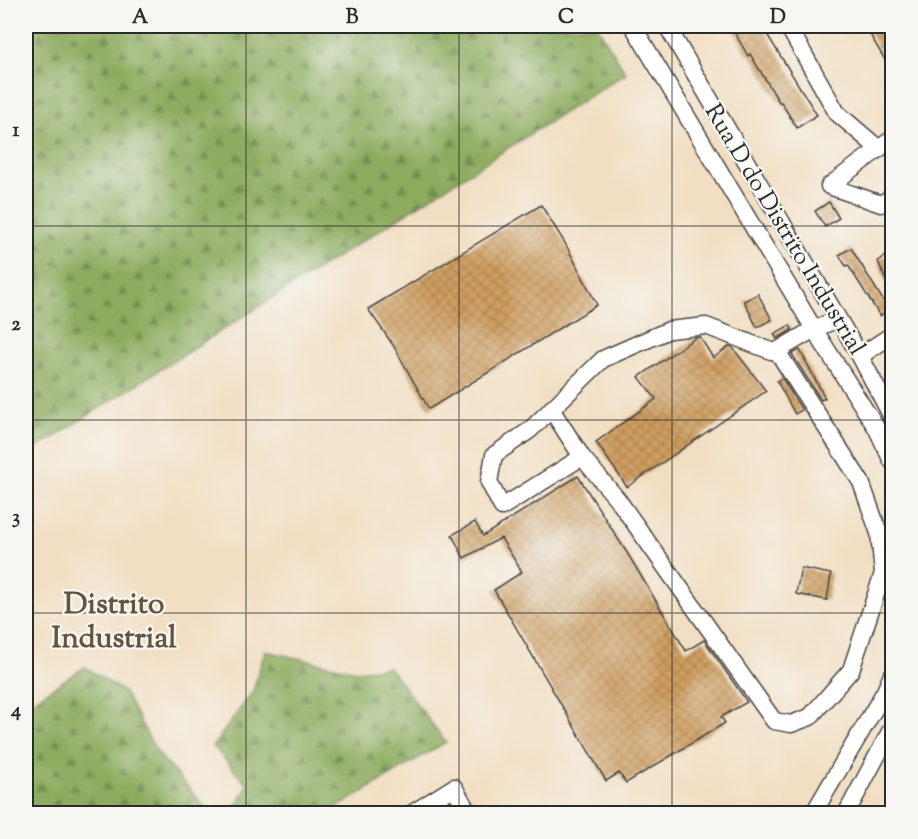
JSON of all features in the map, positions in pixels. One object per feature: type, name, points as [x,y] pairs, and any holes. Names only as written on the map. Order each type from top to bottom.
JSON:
[{"type":"street","name":"Rua D do Distrito Industrial","points":[[633,26],[814,329],[877,429],[892,461]]},
{"type":"street","name":"Rua D do Distrito Industrial","points":[[667,26],[860,356],[892,417]]},
{"type":"street","points":[[788,26],[837,113],[886,144],[829,186],[881,204],[892,196]]},
{"type":"street","points":[[582,457],[502,507],[489,482],[494,455],[530,430],[603,359],[669,330],[705,326],[771,351],[777,351],[814,329],[837,319]]},
{"type":"street","points":[[860,356],[892,335]]},
{"type":"street","points":[[551,409],[582,457],[618,500],[774,721],[791,724],[810,717],[851,670],[884,573],[879,533],[861,482],[777,351]]},
{"type":"street","points":[[813,813],[885,691],[892,675]]},
{"type":"street","points":[[846,813],[892,728]]},
{"type":"street","points":[[411,813],[454,787],[469,813]]},
{"type":"green space","points":[[26,26],[597,26],[626,73],[26,455]]},
{"type":"green space","points":[[265,651],[357,671],[389,667],[446,742],[328,813],[232,813],[248,786],[213,746],[253,691]]},
{"type":"green space","points":[[85,667],[124,692],[157,752],[210,813],[26,813],[26,705]]},
{"type":"building","points":[[731,26],[762,26],[817,115],[797,128],[750,54],[748,56]]},
{"type":"building","points":[[865,26],[892,26],[892,72]]},
{"type":"building","points":[[829,202],[839,218],[825,227],[815,211]]},
{"type":"building","points":[[541,205],[565,243],[597,305],[429,409],[393,345],[368,309]]},
{"type":"building","points":[[851,248],[889,310],[880,316],[848,265],[846,266],[839,255]]},
{"type":"building","points":[[892,252],[892,296],[878,261]]},
{"type":"building","points":[[758,294],[772,320],[757,327],[744,301]]},
{"type":"building","points":[[790,325],[792,330],[777,339],[774,334]]},
{"type":"building","points":[[700,337],[713,358],[730,346],[733,348],[766,391],[627,487],[596,442],[656,399],[639,377],[695,338]]},
{"type":"building","points":[[800,350],[825,398],[821,400],[792,354]]},
{"type":"building","points":[[782,378],[802,410],[795,414],[777,381]]},
{"type":"building","points":[[578,476],[686,651],[704,640],[747,702],[721,717],[725,723],[626,783],[619,773],[606,781],[494,590],[522,572],[501,538],[464,558],[452,535],[475,522],[483,536]]},
{"type":"building","points":[[801,568],[831,574],[827,600],[796,594]]},
{"type":"district","name":"Distrito Industrial","points":[[114,622]]}]
